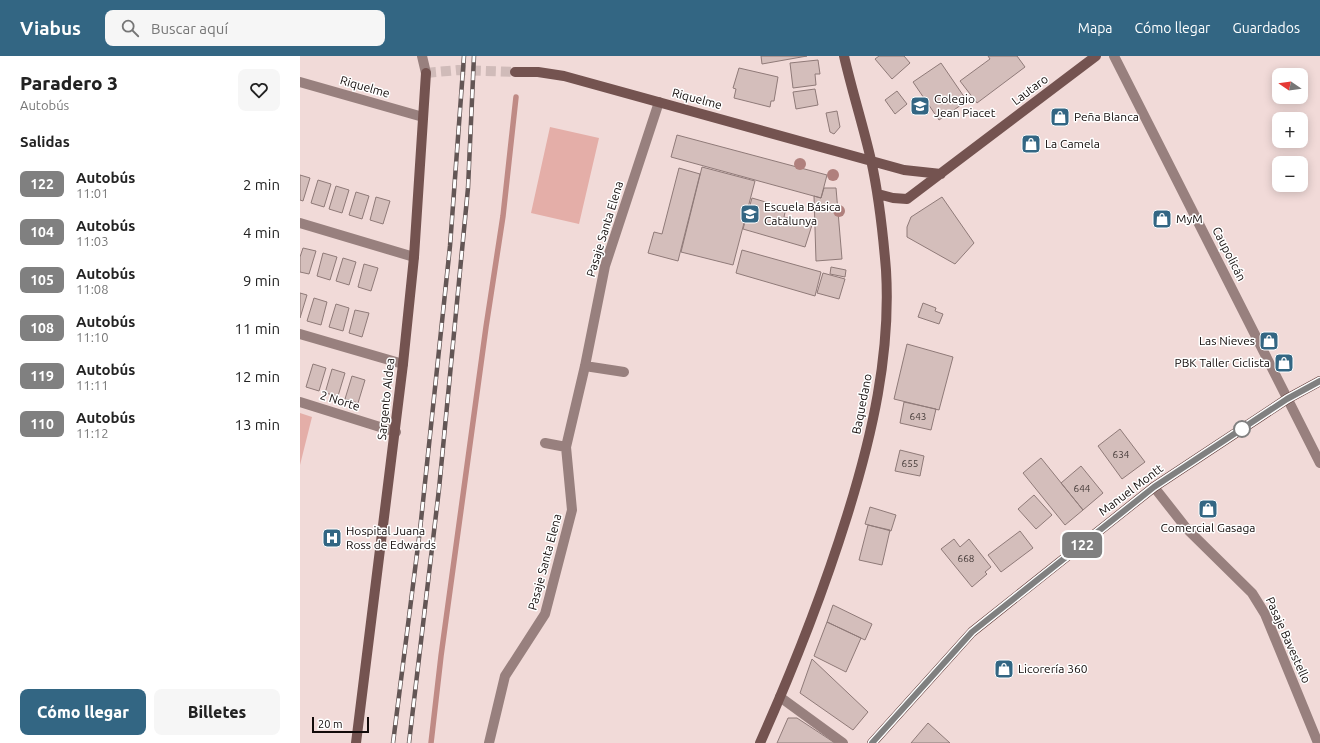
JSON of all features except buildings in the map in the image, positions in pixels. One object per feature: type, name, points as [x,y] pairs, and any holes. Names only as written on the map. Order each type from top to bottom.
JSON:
[{"type":"main road","name":"Baquedano","points":[[760,743],[815,611],[836,550],[856,488],[873,421],[882,376],[886,323],[886,270],[878,194],[871,160],[852,92],[844,56]]},
{"type":"main road","name":"Lautaro","points":[[878,194],[893,198],[907,199],[1096,56]]},
{"type":"main road","name":"Riquelme","points":[[515,72],[538,72],[564,76],[871,160]]},
{"type":"main road","name":"Sargento Aldea","points":[[356,743],[396,432],[414,257],[426,73]]},
{"type":"main road","points":[[871,160],[904,170],[942,174]]},
{"type":"main road","name":"Manuel Montt","points":[[872,743],[972,632],[1154,487],[1287,399],[1320,382]]},
{"type":"street","name":"Sargento Aldea","points":[[422,56],[426,73]]},
{"type":"street","name":"Caupolicán","points":[[1114,56],[1320,463]]},
{"type":"street","name":"Riquelme","points":[[300,82],[423,117]]},
{"type":"street","name":"Pasaje Santa Elena","points":[[489,743],[505,676],[545,614],[551,592],[572,510],[566,447],[585,366],[605,266],[660,102]]},
{"type":"street","points":[[300,223],[414,257]]},
{"type":"street","points":[[300,334],[403,364]]},
{"type":"street","points":[[585,366],[624,372]]},
{"type":"street","name":"2 Norte","points":[[300,402],[396,432]]},
{"type":"street","points":[[545,443],[566,447]]},
{"type":"street","name":"Pasaje Bavestello","points":[[1154,487],[1187,530],[1252,593],[1265,614],[1318,743]]},
{"type":"street","points":[[780,697],[843,743]]},
{"type":"shaded area","points":[[550,127],[599,138],[579,224],[531,213]]},
{"type":"shaded area","points":[[300,413],[312,417],[300,465]]},
{"type":"waterway","points":[[431,743],[441,656],[486,327],[503,216],[516,97]]},
{"type":"tunnel","points":[[426,73],[458,70],[515,72]]},
{"type":"railway","points":[[393,743],[420,530],[450,246],[464,56]]},
{"type":"railway","points":[[409,743],[439,489],[468,188],[474,56]]},
{"type":"bus line","name":"122","points":[[872,743],[972,632],[1154,487],[1287,399],[1320,381]]},
{"type":"place","name":"Colegio Jean Piacet","points":[[920,106]]},
{"type":"place","name":"Peña Blanca","points":[[1060,117]]},
{"type":"place","name":"La Camela","points":[[1031,144]]},
{"type":"place","name":"Escuela Básica Catalunya","points":[[750,214]]},
{"type":"place","name":"MyM","points":[[1162,219]]},
{"type":"place","name":"Las Nieves","points":[[1269,341]]},
{"type":"place","name":"PBK Taller Ciclista","points":[[1284,363]]},
{"type":"place","name":"Comercial Gasaga","points":[[1208,509]]},
{"type":"place","name":"Hospital Juana Ross de Edwards","points":[[332,538]]},
{"type":"place","name":"Licorería 360","points":[[1004,669]]}]
